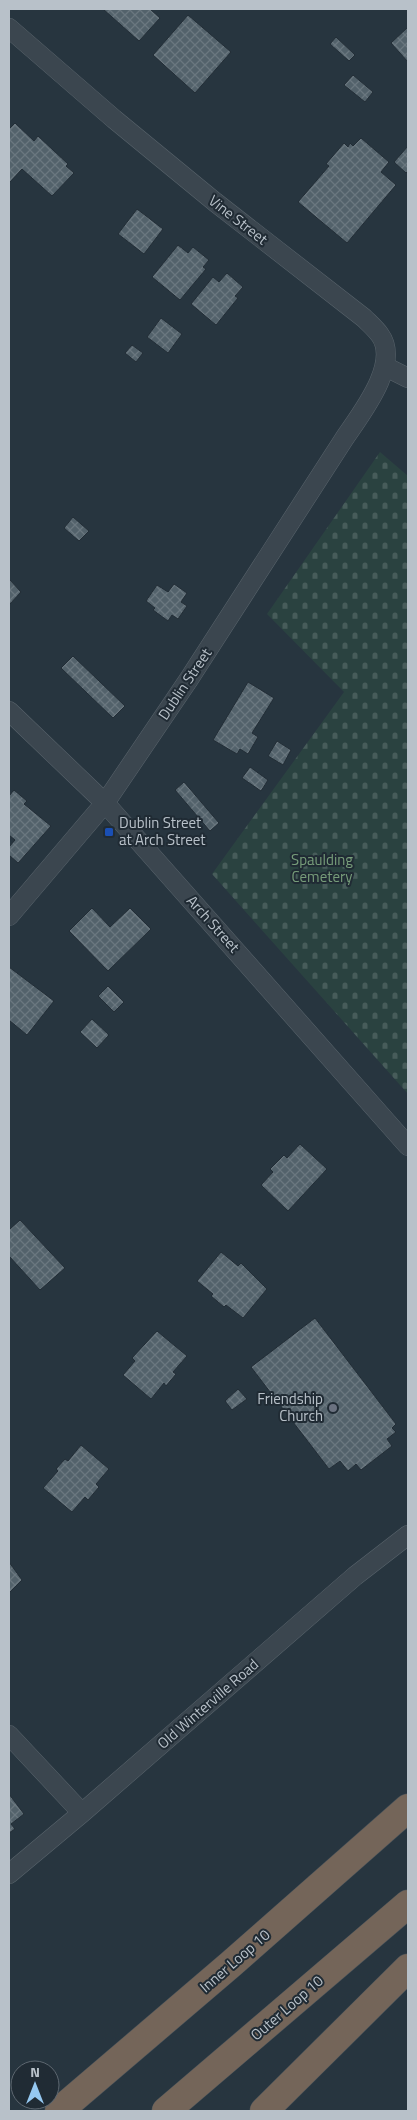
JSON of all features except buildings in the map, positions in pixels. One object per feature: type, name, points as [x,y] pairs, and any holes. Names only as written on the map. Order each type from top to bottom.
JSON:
[{"type":"highway","name":"Inner Loop 10","points":[[60,2111],[408,1808]]},
{"type":"highway","name":"Outer Loop 10","points":[[166,2111],[408,1904]]},
{"type":"highway","points":[[264,2111],[408,1968]]},
{"type":"street","name":"Vine Street","points":[[9,28],[114,119],[208,196],[364,318],[381,336],[385,351],[386,368]]},
{"type":"street","points":[[386,368],[408,378]]},
{"type":"street","name":"Dublin Street","points":[[9,916],[105,803],[189,679],[344,440],[386,368]]},
{"type":"street","name":"Arch Street","points":[[9,711],[105,803],[408,1146]]},
{"type":"street","name":"Old Winterville Road","points":[[9,1874],[355,1576],[408,1535]]},
{"type":"street","points":[[9,1735],[82,1813]]},
{"type":"green space","name":"Spaulding Cemetery","points":[[380,452],[408,476],[408,1094],[212,874],[344,692],[267,614]]},
{"type":"place","name":"Dublin Street at Arch Street","points":[[109,832]]},
{"type":"place","name":"Friendship Church","points":[[333,1408]]}]
